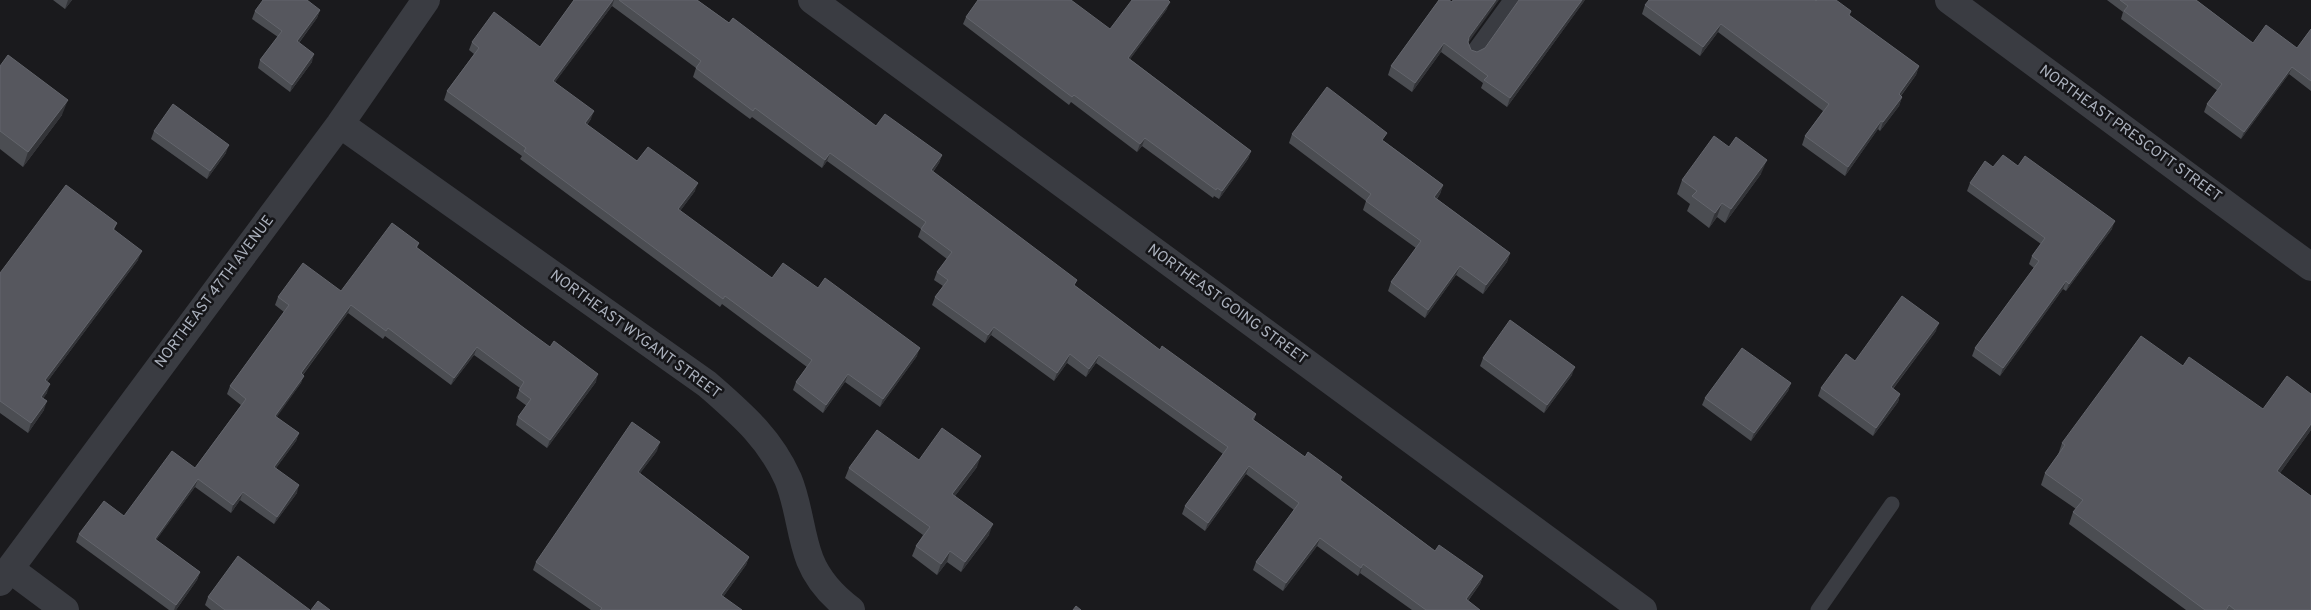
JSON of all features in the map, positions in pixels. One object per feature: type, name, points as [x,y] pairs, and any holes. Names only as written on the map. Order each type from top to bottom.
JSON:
[{"type":"street","name":"NORTHEAST 47TH AVENUE","points":[[5,576],[340,124],[426,0]]},
{"type":"street","name":"NORTHEAST GOING STREET","points":[[812,0],[1643,610]]},
{"type":"street","name":"NORTHEAST PRESCOTT STREET","points":[[1949,0],[2311,267]]},
{"type":"street","name":"NORTHEAST WYGANT STREET","points":[[340,124],[707,384],[752,423],[768,443],[788,479],[810,561],[826,586],[852,610]]},
{"type":"street","points":[[5,576],[65,610]]},
{"type":"lane","points":[[1474,51],[1511,0]]},
{"type":"lane","points":[[1818,610],[1892,504]]},
{"type":"building","points":[[263,0],[307,0],[320,10],[297,41],[314,54],[292,85],[260,60],[282,31],[255,11]]},
{"type":"building","points":[[574,0],[613,0],[553,81],[594,111],[585,123],[637,161],[648,147],[698,183],[678,209],[772,278],[783,263],[818,288],[825,278],[920,348],[883,399],[848,374],[826,405],[796,382],[812,360],[725,296],[723,299],[524,151],[526,148],[447,91],[479,48],[472,42],[494,12],[540,47]]},
{"type":"building","points":[[619,0],[697,0],[729,23],[733,18],[876,126],[885,114],[942,155],[931,170],[1077,280],[1074,285],[1160,350],[1162,346],[1256,414],[1252,419],[1305,457],[1308,452],[1342,477],[1340,480],[1435,551],[1439,545],[1483,576],[1466,599],[1480,610],[1426,610],[1363,564],[1361,568],[1320,538],[1286,583],[1256,562],[1299,503],[1249,466],[1208,523],[1185,506],[1228,447],[1099,355],[1089,369],[1070,354],[1057,373],[994,327],[988,335],[935,297],[948,280],[937,272],[952,252],[921,229],[926,222],[830,153],[825,160],[755,108],[753,111],[696,68],[701,61]]},
{"type":"building","points":[[978,0],[1071,0],[1110,29],[1132,0],[1168,0],[1170,2],[1128,58],[1251,151],[1222,191],[1217,188],[1216,190],[1145,138],[1140,144],[1074,95],[1072,97],[966,17]]},
{"type":"building","points":[[1439,0],[1449,0],[1452,2],[1453,0],[1496,0],[1469,37],[1468,42],[1471,50],[1477,52],[1485,48],[1519,0],[1582,0],[1510,98],[1484,80],[1488,76],[1444,43],[1415,83],[1391,66]]},
{"type":"building","points":[[1649,0],[1836,0],[1851,11],[1849,15],[1919,66],[1899,94],[1902,97],[1883,122],[1881,121],[1848,167],[1805,136],[1829,104],[1721,24],[1703,47],[1645,5]]},
{"type":"building","points":[[2120,0],[2196,0],[2253,43],[2266,25],[2297,48],[2311,29],[2311,81],[2292,67],[2244,132],[2207,104],[2222,84],[2124,11],[2128,6]]},
{"type":"building","points":[[8,55],[68,100],[28,152],[0,131],[0,66]]},
{"type":"building","points":[[1327,87],[1387,133],[1382,140],[1443,185],[1434,197],[1510,253],[1486,285],[1460,266],[1428,310],[1391,282],[1421,241],[1366,201],[1371,194],[1292,134]]},
{"type":"building","points":[[173,104],[229,145],[210,171],[154,131]]},
{"type":"building","points":[[1714,136],[1729,147],[1736,137],[1767,160],[1731,209],[1722,203],[1715,213],[1692,196],[1697,191],[1682,180]]},
{"type":"building","points":[[2003,155],[2018,166],[2025,156],[2115,221],[2069,284],[2066,281],[2003,368],[1975,348],[2039,261],[2032,256],[2045,238],[1970,183],[1985,161],[1993,167]]},
{"type":"building","points":[[66,185],[117,223],[113,229],[142,251],[45,380],[50,384],[41,397],[47,401],[31,423],[0,401],[0,273]]},
{"type":"building","points":[[392,223],[419,243],[416,247],[524,328],[550,347],[554,341],[598,374],[550,440],[518,417],[531,399],[519,390],[524,382],[477,347],[454,378],[388,328],[386,331],[351,305],[301,373],[304,376],[275,416],[299,433],[274,467],[299,485],[277,517],[243,492],[233,505],[198,479],[155,539],[200,572],[176,605],[79,534],[104,501],[124,516],[172,451],[195,468],[246,399],[230,386],[289,305],[278,297],[303,263],[341,291]]},
{"type":"building","points":[[1902,296],[1939,323],[1891,387],[1900,394],[1876,428],[1821,388],[1846,354],[1855,361]]},
{"type":"building","points":[[1510,320],[1575,367],[1547,405],[1483,358]]},
{"type":"building","points":[[2141,336],[2183,366],[2189,357],[2263,409],[2287,376],[2311,394],[2311,424],[2277,471],[2311,496],[2311,610],[2235,610],[2229,605],[2226,610],[2205,610],[2073,512],[2083,500],[2045,473],[2065,445],[2062,443]]},
{"type":"building","points":[[1742,348],[1791,383],[1754,433],[1705,398]]},
{"type":"building","points":[[632,422],[660,442],[638,472],[749,557],[721,595],[742,610],[600,610],[602,608],[536,562]]},
{"type":"building","points":[[942,428],[981,456],[952,494],[993,524],[965,562],[950,551],[941,564],[916,546],[930,527],[849,468],[877,430],[919,460]]},
{"type":"building","points":[[238,556],[310,610],[225,610],[208,597]]},
{"type":"building","points":[[318,601],[330,610],[311,610]]},
{"type":"building","points":[[1076,606],[1081,610],[1073,610]]}]
